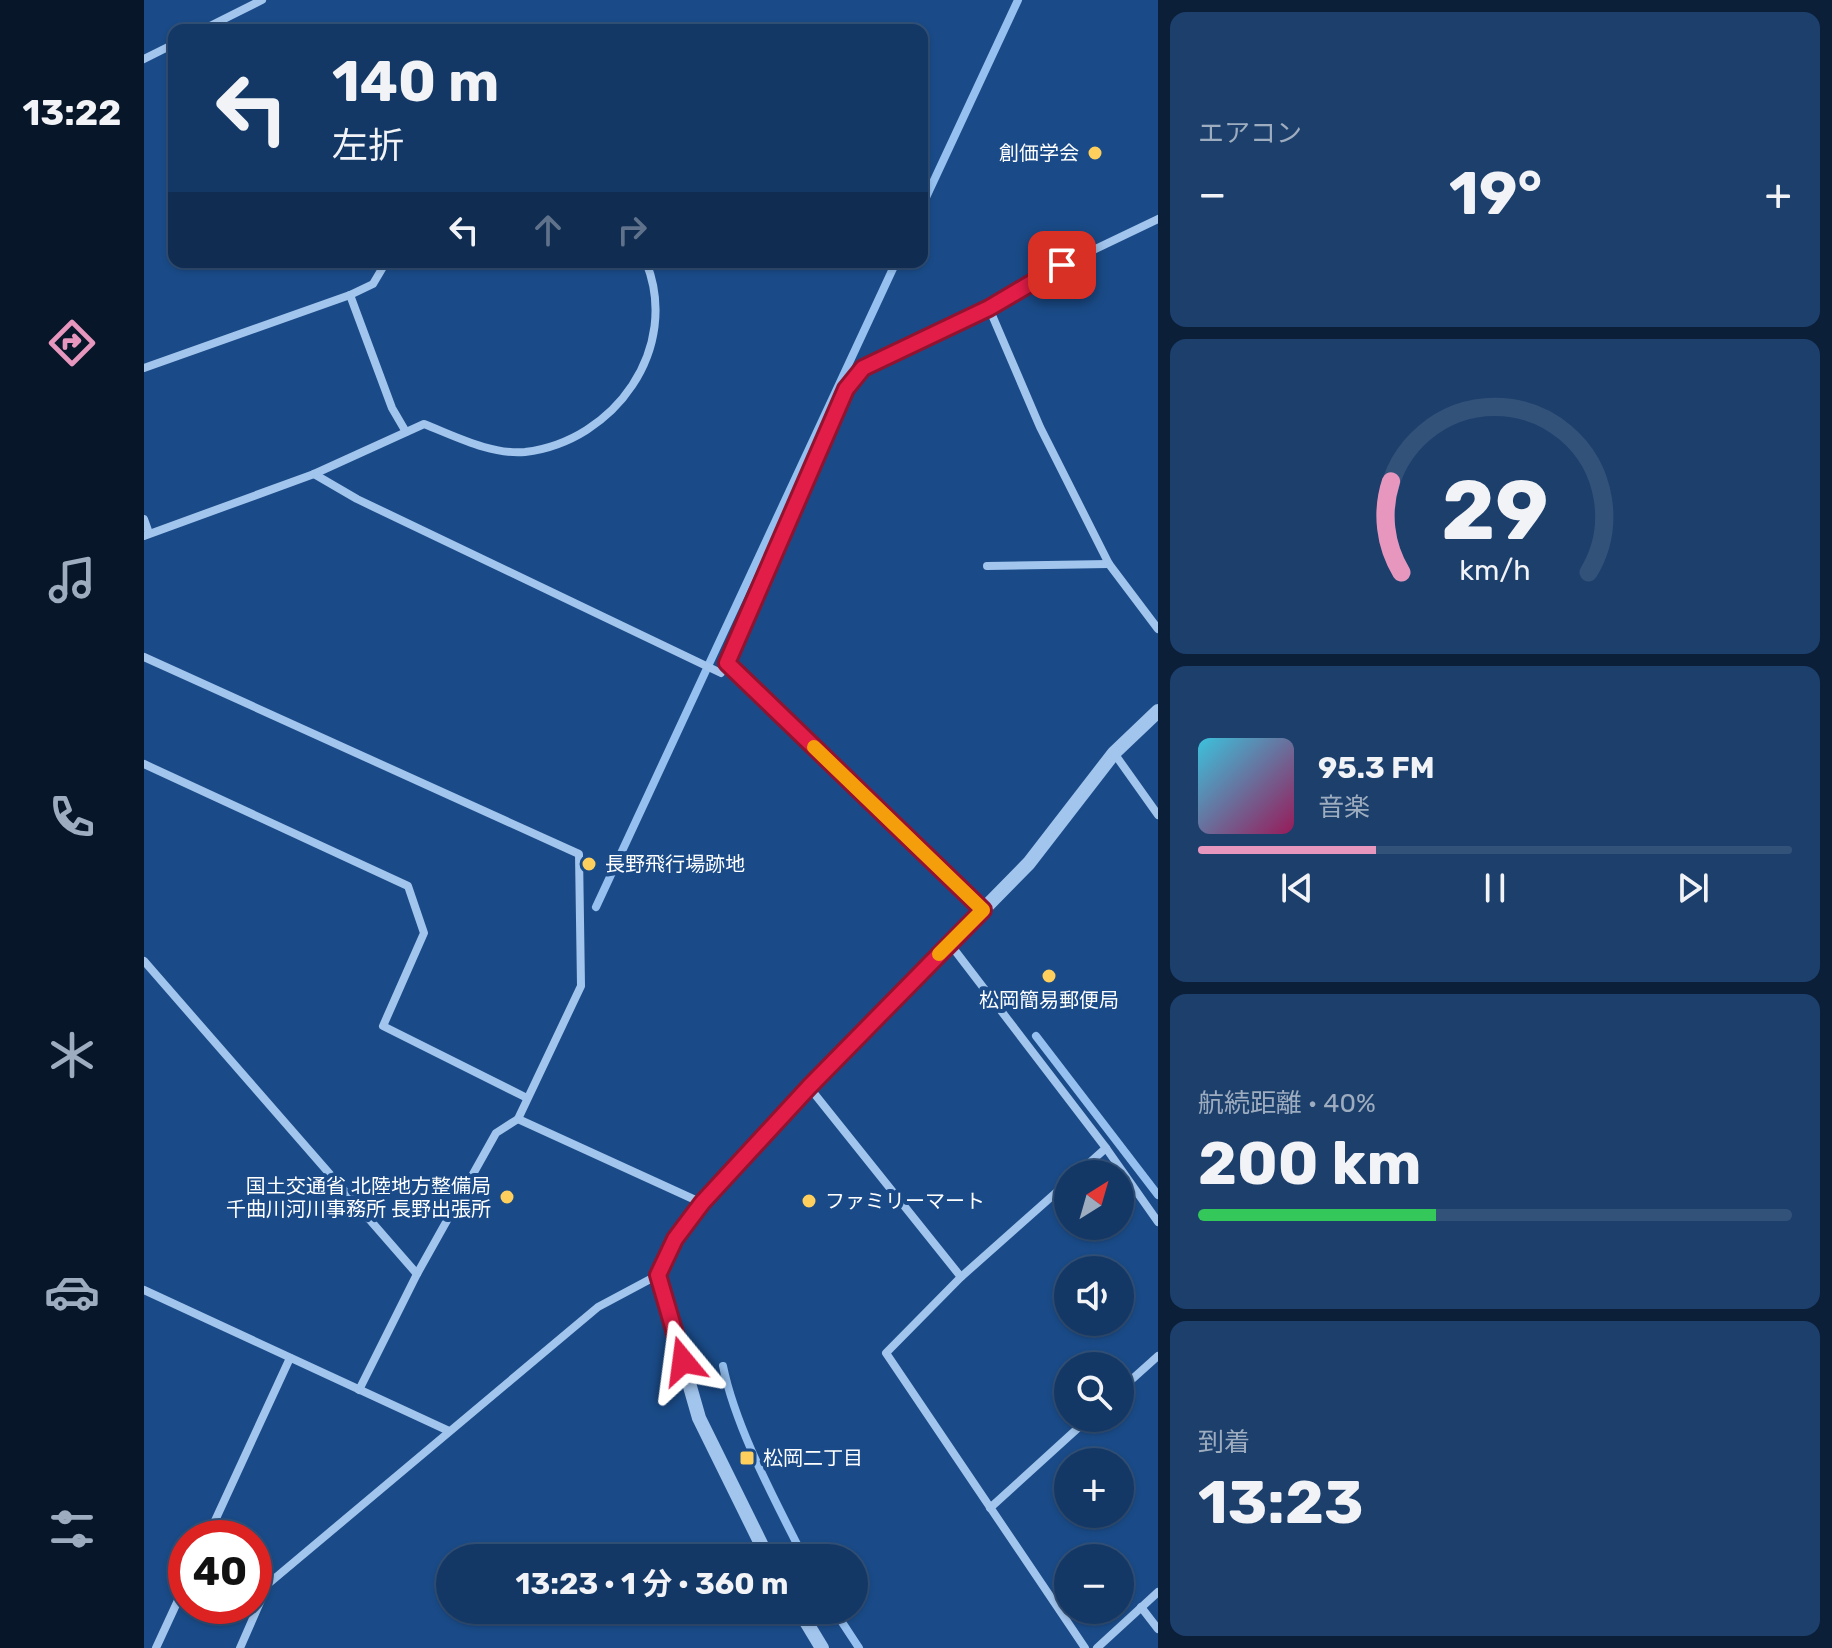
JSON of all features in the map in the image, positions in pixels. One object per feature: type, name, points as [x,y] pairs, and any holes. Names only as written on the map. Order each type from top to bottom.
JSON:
[{"type":"street","points":[[214,24],[262,0]]},
{"type":"street","points":[[144,59],[168,47]]},
{"type":"street","points":[[314,474],[357,499],[721,673],[846,389],[863,368],[989,308],[1062,265],[1158,219]]},
{"type":"street","points":[[144,368],[350,295],[373,284],[382,268]]},
{"type":"street","points":[[144,519],[147,534],[314,474],[424,424],[486,448],[524,452],[595,427],[627,395],[644,365],[658,320],[648,268]]},
{"type":"street","points":[[350,295],[392,408],[406,432]]},
{"type":"street","points":[[989,308],[1040,427],[1109,564],[1158,629]]},
{"type":"street","points":[[987,566],[1109,564]]},
{"type":"street","points":[[144,657],[579,854],[581,986],[518,1119],[496,1133],[417,1274],[359,1390]]},
{"type":"street","points":[[727,663],[983,910]]},
{"type":"street","points":[[240,1648],[268,1584],[598,1307],[658,1275],[675,1239],[702,1203],[809,1087],[1029,863],[1114,753],[1158,711]]},
{"type":"street","points":[[1114,753],[1158,815]]},
{"type":"street","points":[[144,764],[408,886],[424,933],[383,1026],[527,1098]]},
{"type":"street","points":[[950,944],[1106,1148],[1158,1222]]},
{"type":"street","points":[[144,961],[417,1274]]},
{"type":"street","points":[[809,1087],[961,1277]]},
{"type":"street","points":[[518,1119],[702,1203]]},
{"type":"street","points":[[1093,1160],[1106,1148]]},
{"type":"street","points":[[1054,1194],[961,1277],[886,1353],[1085,1648]]},
{"type":"street","points":[[658,1275],[699,1418],[761,1544]]},
{"type":"street","points":[[144,1290],[449,1431]]},
{"type":"street","points":[[1134,1377],[1158,1356]]},
{"type":"street","points":[[215,1520],[290,1358]]},
{"type":"street","points":[[990,1508],[1074,1432]]},
{"type":"street","points":[[1097,1648],[1158,1592]]},
{"type":"street","points":[[1141,1607],[1158,1629]]},
{"type":"street","points":[[156,1648],[168,1622]]},
{"type":"street","points":[[807,1624],[822,1648]]},
{"type":"waterway","points":[[928,193],[1018,0]]},
{"type":"waterway","points":[[596,907],[893,268]]},
{"type":"waterway","points":[[1036,1036],[1158,1195]]},
{"type":"waterway","points":[[723,1366],[747,1439],[797,1544]]},
{"type":"waterway","points":[[843,1624],[859,1648]]},
{"type":"slow traffic","points":[[814,747],[983,910],[939,954]]},
{"type":"place","name":"創価学会","points":[[1095,153]]},
{"type":"place","name":"長野飛行場跡地","points":[[589,864]]},
{"type":"place","name":"松岡簡易郵便局","points":[[1049,976]]},
{"type":"place","name":"国土交通省 北陸地方整備局 千曲川河川事務所 長野出張所","points":[[507,1197]]},
{"type":"place","name":"ファミリーマート","points":[[809,1201]]},
{"type":"place","name":"松岡二丁目","points":[[747,1458]]},
{"type":"route","points":[[683,1361],[658,1275],[675,1239],[702,1203],[809,1087],[983,910],[727,663],[846,389],[863,368],[989,308],[1062,265]]}]
